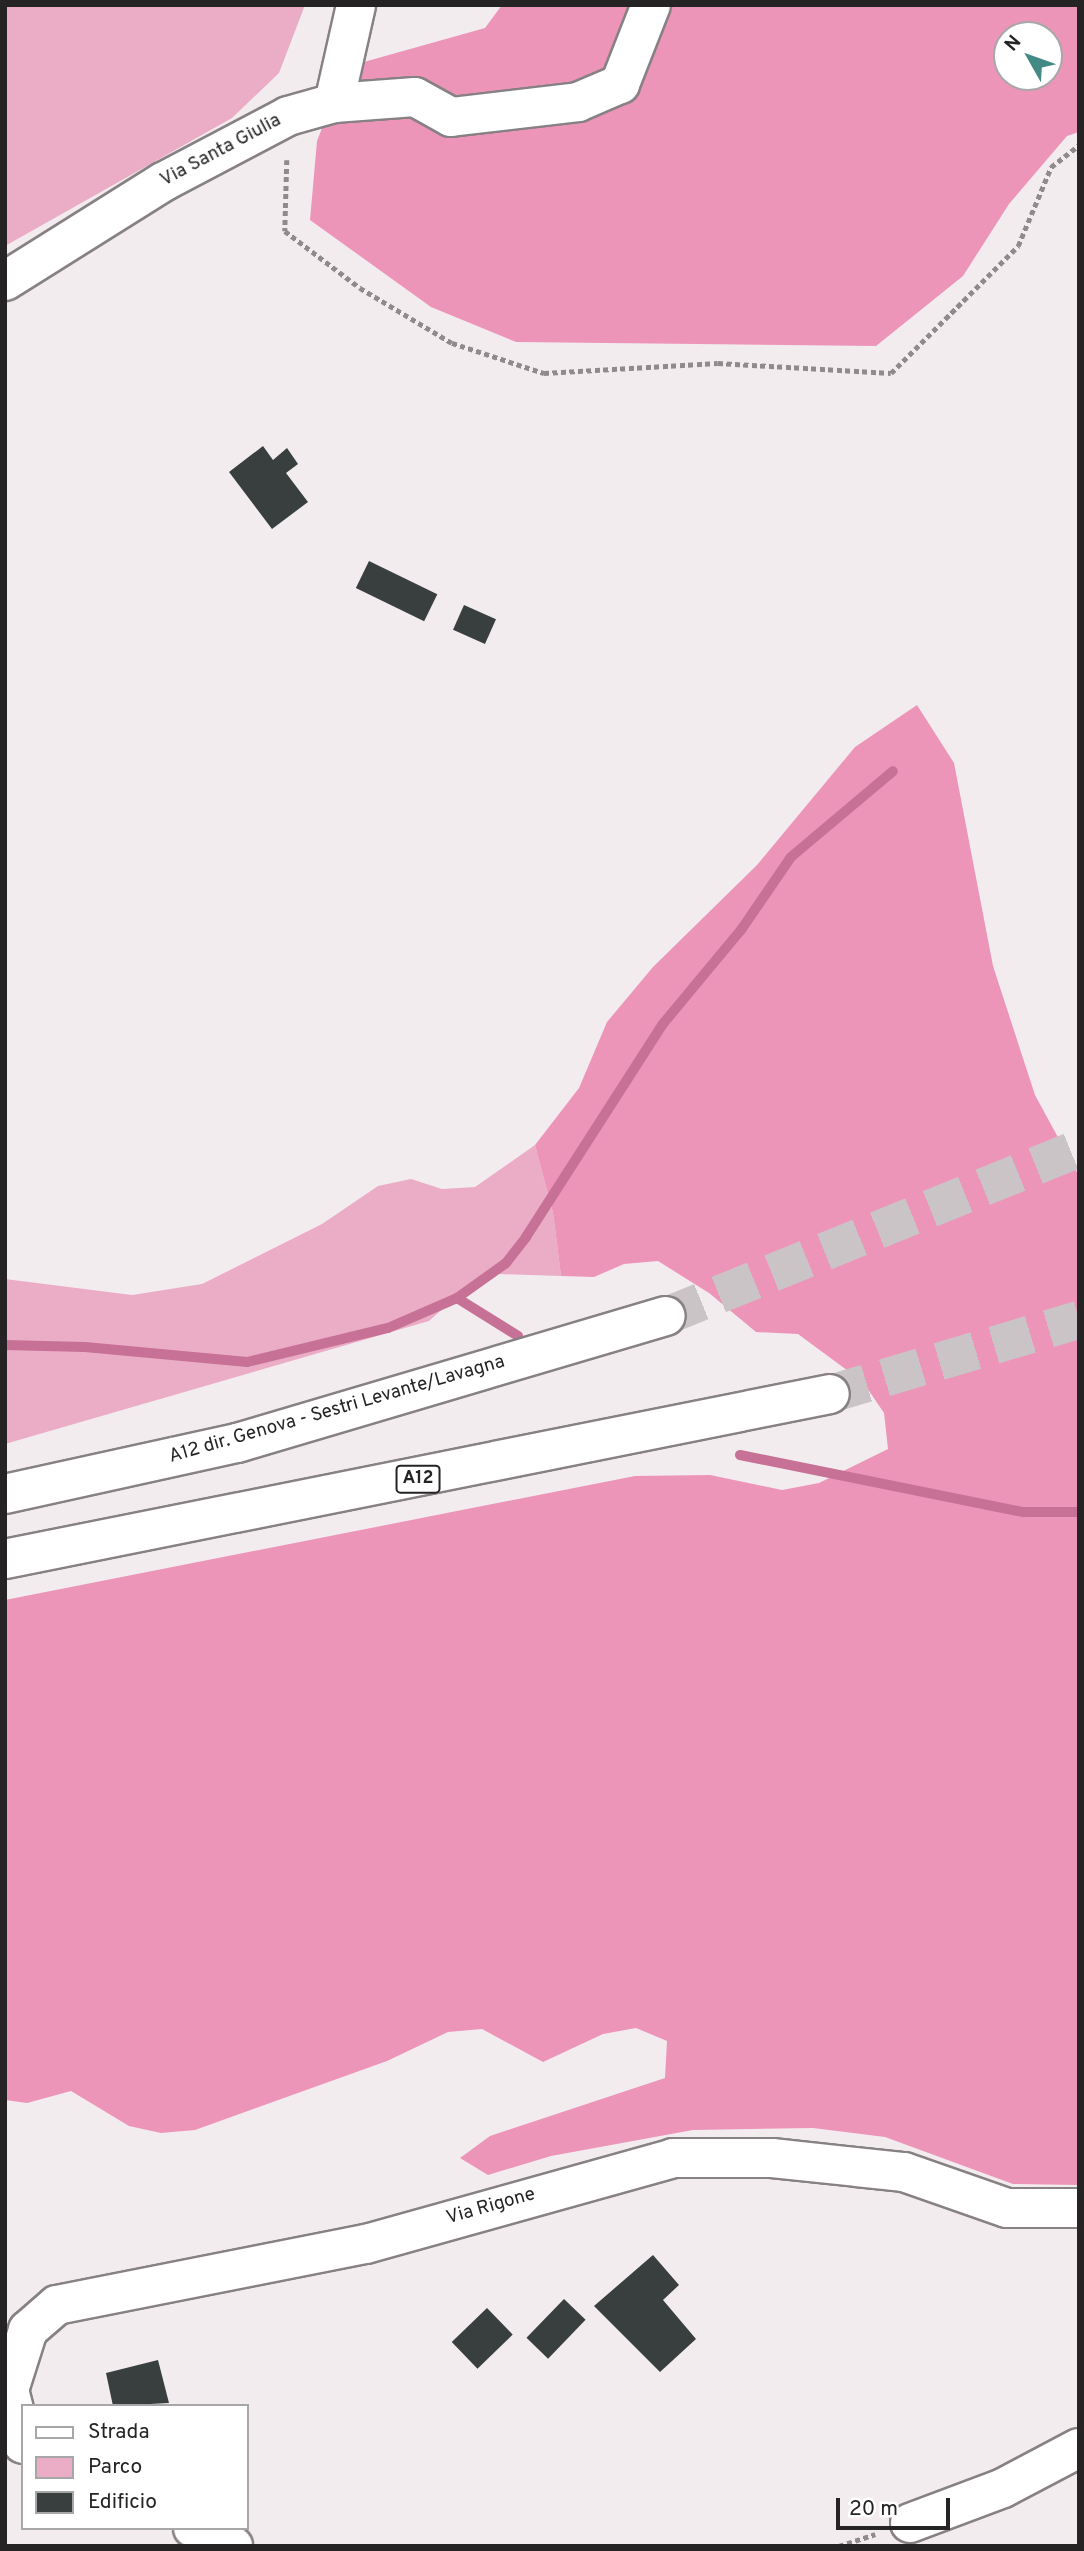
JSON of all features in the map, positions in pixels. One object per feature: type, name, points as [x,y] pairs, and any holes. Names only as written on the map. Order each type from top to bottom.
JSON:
[{"type":"main road","points":[[334,103],[356,5]]},
{"type":"main road","name":"Via Santa Giulia","points":[[5,281],[163,182],[288,116],[334,103],[415,97],[450,117],[578,102],[620,84],[651,5]]},
{"type":"main road","name":"A12 dir. Genova - Sestri Levante/Lavagna","points":[[5,1494],[237,1443],[666,1316]]},
{"type":"main road","name":"A12","points":[[5,1559],[830,1394]]},
{"type":"main road","name":"Via Rigone","points":[[21,2436],[9,2390],[28,2330],[57,2305],[366,2244],[673,2158],[772,2158],[904,2172],[1007,2208],[1079,2208]]},
{"type":"main road","points":[[909,2523],[1003,2488],[1079,2448]]},
{"type":"main road","points":[[5,2459],[21,2452]]},
{"type":"main road","points":[[197,2530],[233,2546]]},
{"type":"path","points":[[288,116],[285,231],[360,288],[452,343],[544,373],[718,363],[891,373],[1018,246],[1051,167],[1079,145]]},
{"type":"green space","points":[[5,5],[305,5],[279,73],[232,118],[5,246]]},
{"type":"green space","points":[[535,1145],[553,1213],[561,1276],[498,1274],[456,1297],[429,1321],[5,1444],[5,1279],[132,1295],[202,1284],[322,1224],[378,1186],[411,1179],[442,1189],[475,1187]]},
{"type":"shaded area","points":[[502,5],[1079,5],[1079,132],[1067,136],[1009,204],[963,276],[876,346],[516,342],[431,307],[310,220],[317,141],[346,67],[485,28]]},
{"type":"shaded area","points":[[917,705],[954,763],[993,966],[1035,1095],[1079,1176],[1079,2185],[1013,2184],[885,2137],[813,2128],[693,2130],[551,2156],[488,2175],[460,2158],[490,2136],[665,2078],[667,2041],[636,2028],[603,2034],[543,2062],[482,2029],[448,2032],[387,2061],[195,2130],[161,2133],[129,2126],[71,2091],[27,2103],[5,2100],[5,1600],[635,1476],[710,1475],[782,1490],[819,1483],[888,1449],[884,1413],[863,1382],[798,1334],[756,1332],[709,1293],[658,1261],[624,1264],[594,1277],[561,1276],[553,1213],[535,1145],[579,1088],[607,1022],[653,967],[757,865],[855,747]]},
{"type":"building","points":[[263,446],[273,460],[287,448],[298,464],[286,473],[308,502],[272,529],[229,472]]},
{"type":"building","points":[[369,561],[437,594],[424,621],[356,588]]},
{"type":"building","points":[[464,605],[496,619],[485,644],[453,630]]},
{"type":"building","points":[[653,2255],[679,2285],[663,2300],[696,2339],[660,2372],[594,2306]]},
{"type":"building","points":[[564,2299],[586,2320],[548,2359],[526,2338]]},
{"type":"building","points":[[487,2308],[513,2335],[477,2369],[452,2342]]},
{"type":"building","points":[[158,2360],[169,2403],[113,2404],[106,2373]]},
{"type":"waterway","points":[[5,1345],[85,1347],[247,1362],[388,1328],[457,1298],[506,1263],[526,1237],[662,1025],[741,930],[791,857],[893,771]]},
{"type":"waterway","points":[[457,1298],[518,1336]]},
{"type":"waterway","points":[[740,1455],[1023,1512],[1079,1512]]},
{"type":"tunnel","points":[[666,1316],[1079,1148]]},
{"type":"tunnel","points":[[830,1394],[1079,1320]]}]
